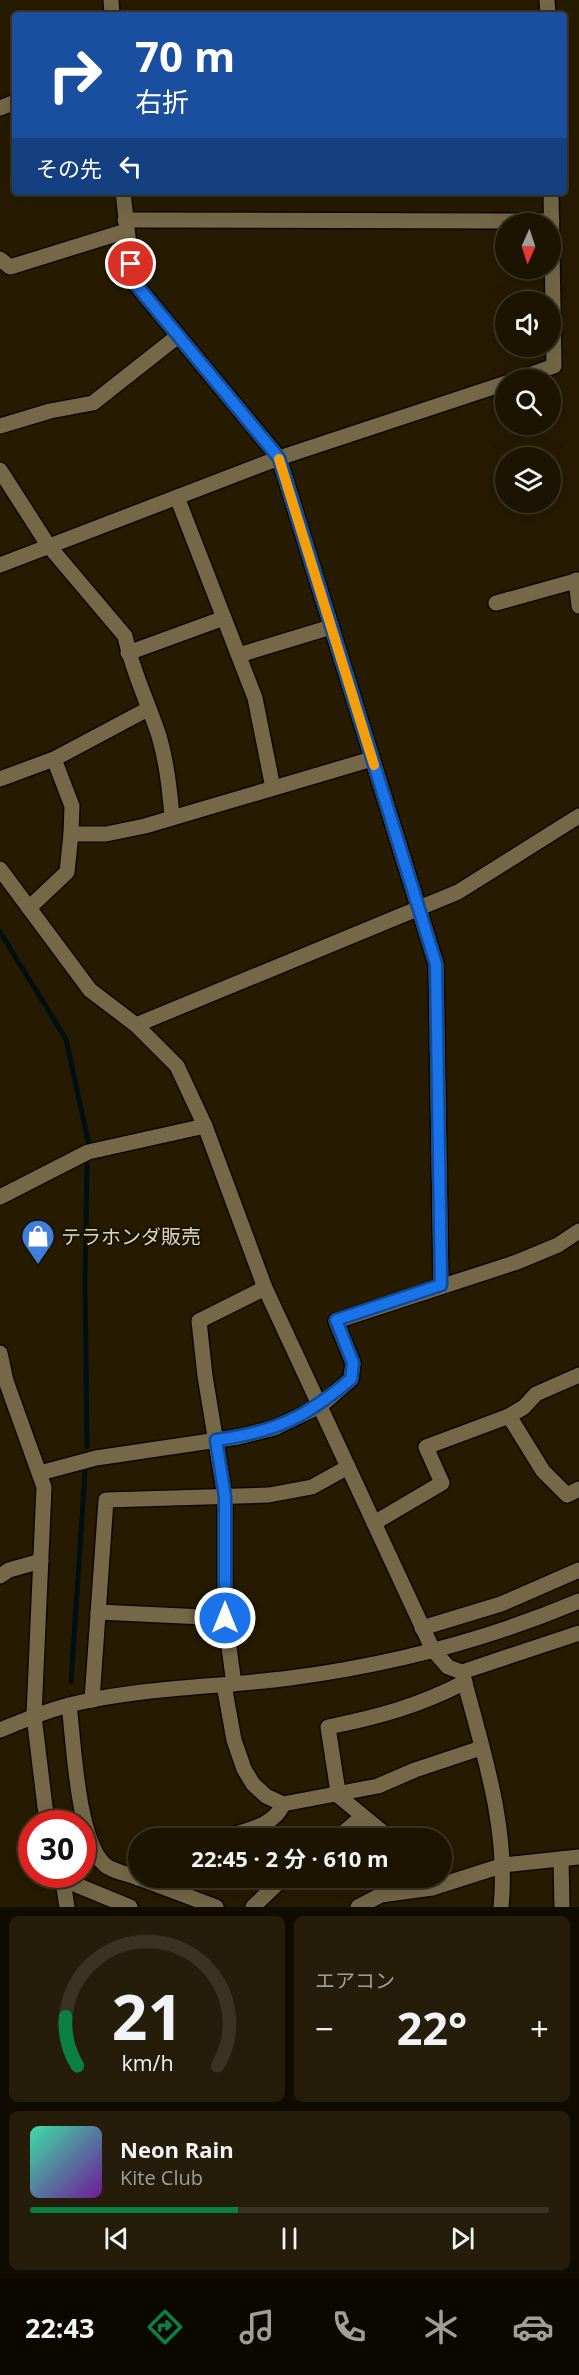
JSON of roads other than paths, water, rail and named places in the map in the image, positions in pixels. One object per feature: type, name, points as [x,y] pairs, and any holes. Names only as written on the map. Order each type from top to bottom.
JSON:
[{"type":"street","points":[[123,195],[133,281],[279,458],[436,964],[441,1285]]},
{"type":"street","points":[[551,195],[552,213]]},
{"type":"street","points":[[0,259],[10,267],[125,226],[495,222]]},
{"type":"street","points":[[546,369],[554,366],[553,279]]},
{"type":"street","points":[[0,426],[50,411],[93,403],[178,336]]},
{"type":"street","points":[[0,565],[279,458],[495,387]]},
{"type":"street","points":[[0,470],[48,545],[125,636],[128,653],[168,771],[172,818]]},
{"type":"street","points":[[177,497],[255,699],[273,788]]},
{"type":"street","points":[[496,603],[578,580],[579,606]]},
{"type":"street","points":[[128,653],[224,618]]},
{"type":"street","points":[[239,655],[331,627]]},
{"type":"street","points":[[0,779],[54,759],[148,709]]},
{"type":"street","points":[[29,908],[68,872],[72,806],[54,759]]},
{"type":"street","points":[[71,834],[106,834],[172,818],[372,759]]},
{"type":"street","points":[[136,1026],[459,892],[579,816]]},
{"type":"street","points":[[0,868],[90,990],[136,1026],[177,1066],[205,1126],[265,1288],[422,1628],[447,1667],[463,1677],[498,1816],[504,1865],[501,1907]]},
{"type":"street","points":[[0,1197],[88,1152],[205,1126]]},
{"type":"street","points":[[40,1473],[96,1458],[216,1440],[274,1428],[320,1406],[351,1379],[353,1363],[336,1320],[517,1262],[558,1245],[579,1231]]},
{"type":"street","points":[[265,1288],[199,1321],[205,1376],[225,1497],[225,1618],[229,1685],[234,1740],[244,1769],[253,1784],[266,1796],[283,1804],[378,1786],[415,1770],[481,1748]]},
{"type":"street","points":[[0,1353],[6,1381],[44,1487],[45,1511],[34,1716],[46,1810]]},
{"type":"street","points":[[374,1523],[442,1483],[426,1447],[509,1416],[524,1407],[536,1394],[579,1375]]},
{"type":"street","points":[[509,1416],[543,1471],[567,1495],[579,1489]]},
{"type":"street","points":[[92,1700],[106,1500],[269,1495],[312,1487],[348,1467]]},
{"type":"street","points":[[0,1576],[9,1570],[41,1561]]},
{"type":"street","points":[[422,1628],[501,1604],[579,1570]]},
{"type":"street","points":[[0,1730],[69,1705],[135,1692],[229,1685],[313,1674],[434,1650],[473,1640],[579,1601]]},
{"type":"street","points":[[98,1612],[225,1618]]},
{"type":"street","points":[[376,1828],[337,1792],[328,1727],[387,1716],[438,1696],[463,1677],[579,1633]]},
{"type":"street","points":[[69,1705],[84,1821],[94,1852],[105,1866],[128,1874]]},
{"type":"street","points":[[250,1828],[271,1821],[279,1815],[283,1804]]},
{"type":"street","points":[[349,1828],[362,1817]]},
{"type":"street","points":[[452,1878],[504,1865],[579,1857]]},
{"type":"street","points":[[561,1859],[562,1907]]},
{"type":"street","points":[[119,1871],[128,1868]]},
{"type":"street","points":[[64,1888],[67,1907]]},
{"type":"street","points":[[87,1888],[130,1907]]},
{"type":"street","points":[[165,1888],[216,1907]]},
{"type":"street","points":[[253,1907],[273,1888]]},
{"type":"street","points":[[358,1907],[381,1895],[432,1888]]},
{"type":"waterway","points":[[0,932],[66,1039],[88,1141]]},
{"type":"waterway","points":[[87,1165],[85,1280],[87,1447]]},
{"type":"waterway","points":[[71,1682],[85,1472]]},
{"type":"place","name":"テラホンダ販売","points":[[38,1265]]}]
